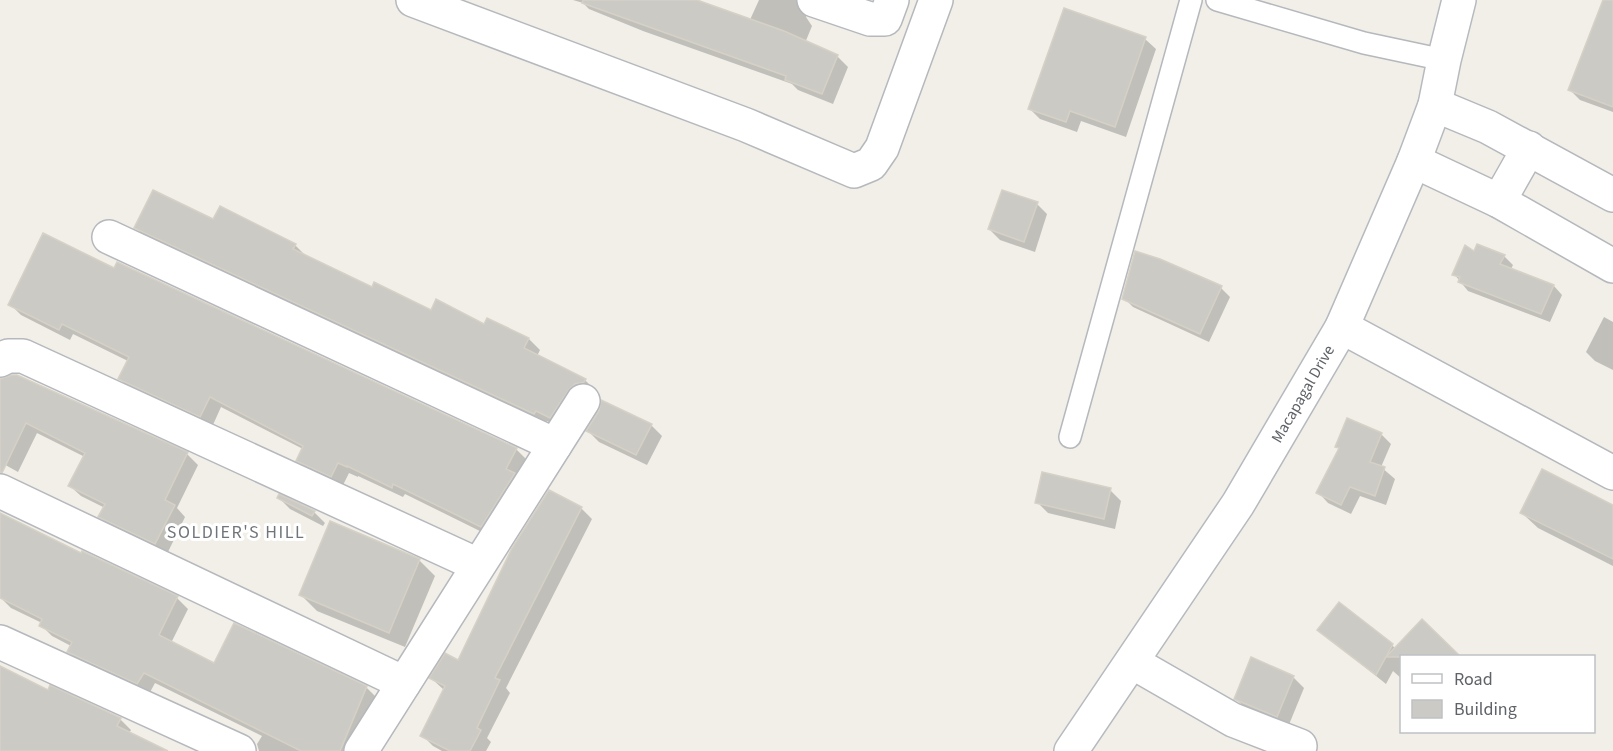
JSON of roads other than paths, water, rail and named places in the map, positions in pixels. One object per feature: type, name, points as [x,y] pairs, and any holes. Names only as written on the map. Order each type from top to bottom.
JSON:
[{"type":"street","points":[[413,0],[746,125],[854,171],[871,165],[882,148],[936,0]]},
{"type":"street","points":[[814,0],[870,19],[885,19],[892,0]]},
{"type":"street","name":"Macapagal Drive","points":[[1071,751],[1238,504],[1342,327],[1414,161],[1435,105],[1443,60],[1459,0]]},
{"type":"street","points":[[1435,105],[1488,127],[1613,195]]},
{"type":"street","points":[[1499,201],[1529,148]]},
{"type":"street","points":[[1414,161],[1499,201],[1613,266]]},
{"type":"street","points":[[109,237],[555,445]]},
{"type":"street","points":[[1342,327],[1613,473]]},
{"type":"street","points":[[0,360],[8,356],[23,356],[35,361],[478,565]]},
{"type":"street","points":[[362,751],[583,401]]},
{"type":"street","points":[[0,491],[404,683]]},
{"type":"street","points":[[0,642],[239,751]]},
{"type":"street","points":[[1132,662],[1233,720],[1300,746]]},
{"type":"lane","points":[[1070,437],[1191,0]]},
{"type":"lane","points":[[1217,0],[1364,42],[1443,60]]},
{"type":"district","name":"SOLDIER'S HILL","points":[[236,532]]}]
